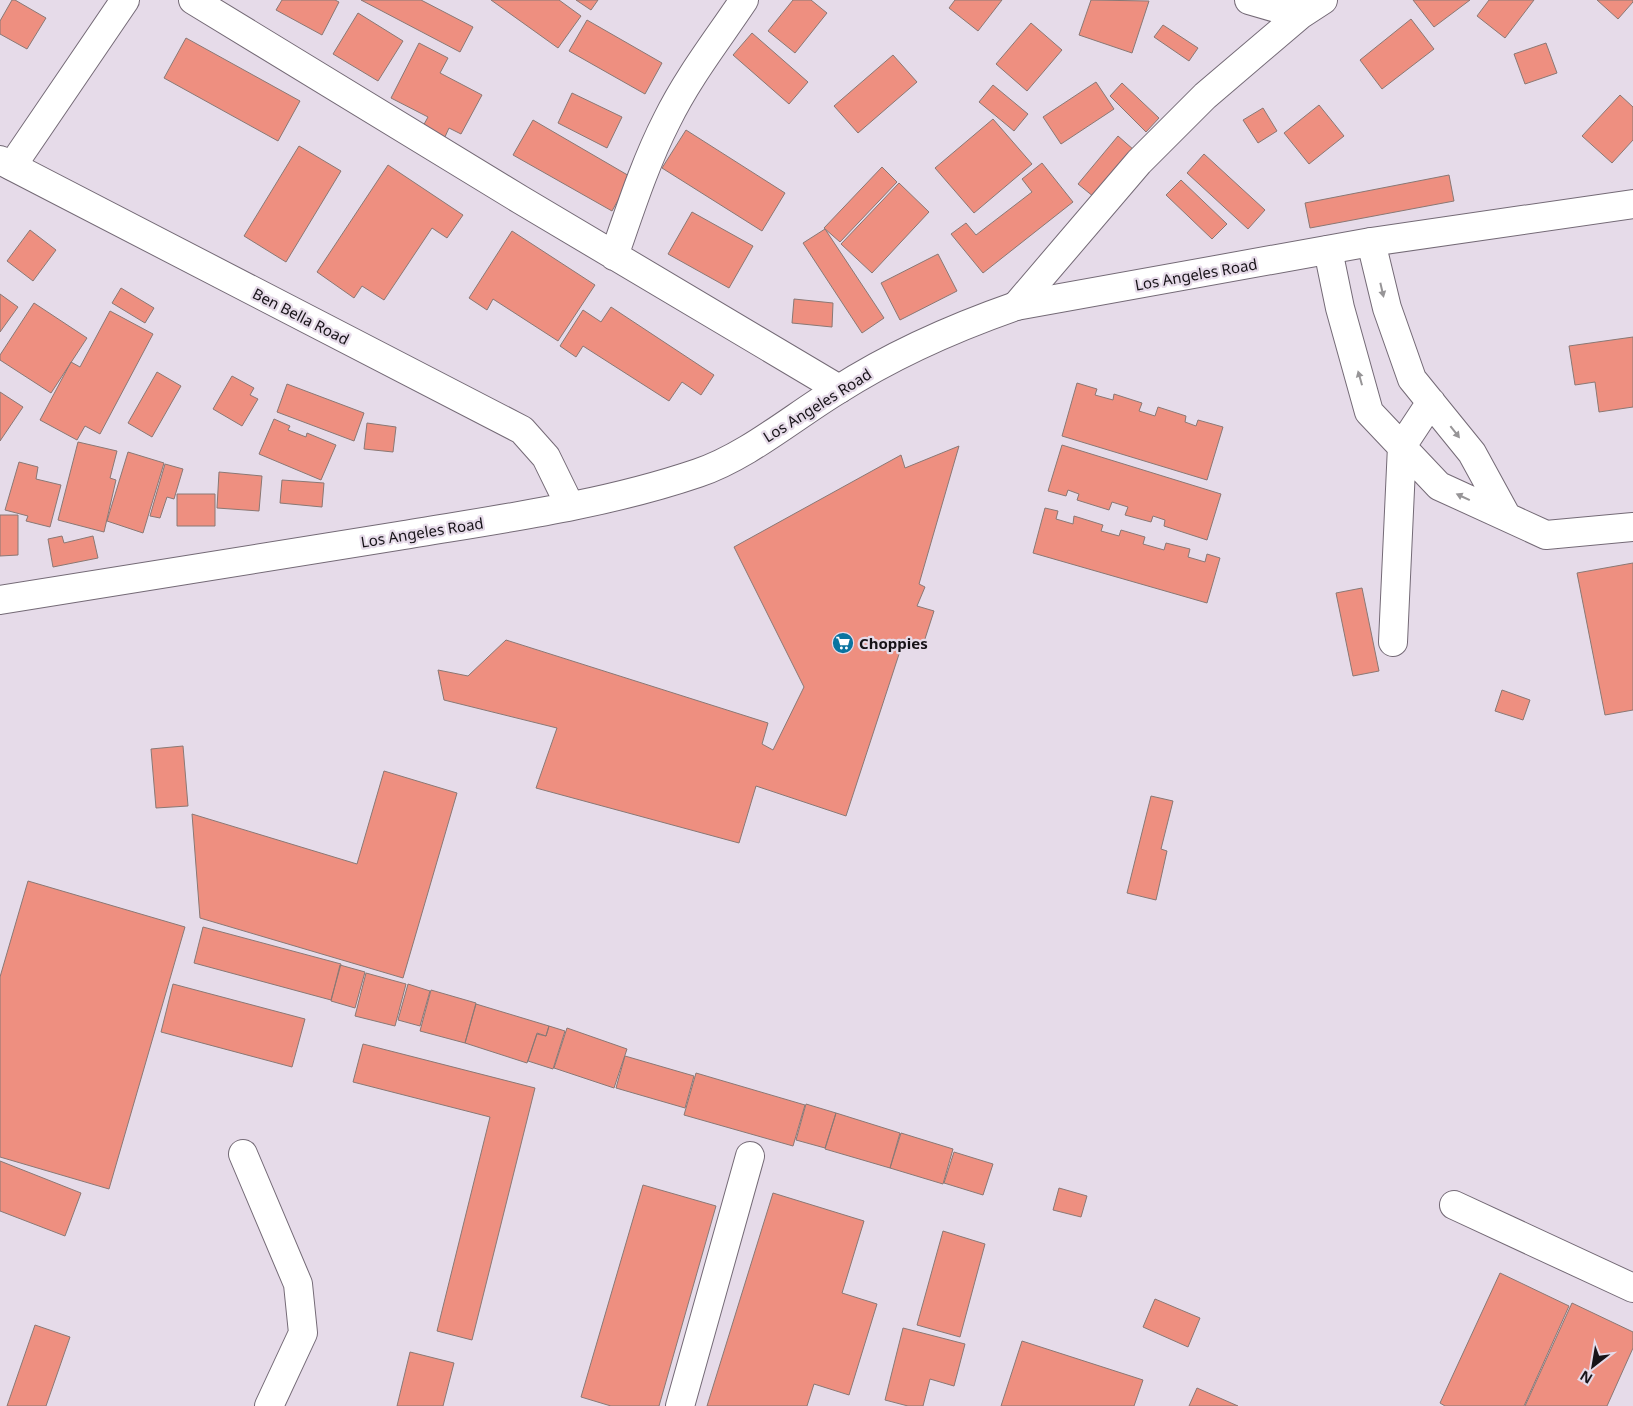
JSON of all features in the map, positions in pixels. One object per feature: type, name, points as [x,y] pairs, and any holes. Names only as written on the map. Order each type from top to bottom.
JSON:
[{"type":"street","points":[[6,163],[125,0]]},
{"type":"street","points":[[193,0],[614,256],[839,389]]},
{"type":"street","points":[[614,256],[644,172],[667,118],[744,0]]},
{"type":"street","points":[[1249,0],[1300,15]]},
{"type":"street","points":[[1016,306],[1139,162],[1205,96],[1300,15],[1323,0]]},
{"type":"street","name":"Ben Bella Road","points":[[6,163],[522,430],[546,457],[570,506]]},
{"type":"street","name":"Los Angeles Road","points":[[0,600],[452,527],[636,493],[722,464],[839,389],[924,343],[966,324],[1016,306],[1371,242],[1633,204]]},
{"type":"street","points":[[1371,242],[1387,308],[1412,378],[1472,453],[1507,518]]},
{"type":"street","points":[[1328,250],[1340,308],[1370,412],[1439,486],[1546,535],[1633,527]]},
{"type":"street","points":[[1393,642],[1402,446],[1431,402]]},
{"type":"street","points":[[243,1154],[298,1284],[303,1333],[270,1406]]},
{"type":"street","points":[[680,1406],[750,1156]]},
{"type":"street","points":[[1454,1205],[1633,1288]]},
{"type":"building","points":[[12,0],[46,18],[27,49],[0,34],[0,21]]},
{"type":"building","points":[[282,0],[335,0],[339,2],[322,35],[276,10]]},
{"type":"building","points":[[361,0],[421,0],[473,27],[460,52]]},
{"type":"building","points":[[491,0],[559,0],[581,16],[558,48]]},
{"type":"building","points":[[576,0],[598,0],[591,10]]},
{"type":"building","points":[[793,0],[811,0],[827,13],[795,53],[768,31]]},
{"type":"building","points":[[955,0],[1002,0],[978,31],[949,8]]},
{"type":"building","points":[[1091,0],[1149,1],[1132,53],[1079,35]]},
{"type":"building","points":[[1413,0],[1470,0],[1434,27]]},
{"type":"building","points":[[1489,0],[1534,0],[1505,38],[1477,16]]},
{"type":"building","points":[[1597,0],[1633,0],[1633,2],[1618,19]]},
{"type":"building","points":[[358,13],[403,41],[378,81],[333,54]]},
{"type":"building","points":[[1411,19],[1434,49],[1382,89],[1360,60]]},
{"type":"building","points":[[587,20],[662,63],[645,94],[569,51]]},
{"type":"building","points":[[1031,23],[1062,50],[1027,91],[996,64]]},
{"type":"building","points":[[1163,25],[1198,48],[1189,61],[1154,37]]},
{"type":"building","points":[[752,33],[808,82],[789,104],[733,55]]},
{"type":"building","points":[[186,38],[300,101],[278,141],[164,78]]},
{"type":"building","points":[[419,43],[448,58],[440,73],[482,95],[461,134],[449,128],[444,139],[422,128],[428,117],[391,98]]},
{"type":"building","points":[[1546,43],[1557,73],[1525,84],[1514,54]]},
{"type":"building","points":[[893,55],[917,82],[858,133],[834,106]]},
{"type":"building","points":[[1096,82],[1114,109],[1061,144],[1043,117]]},
{"type":"building","points":[[1122,83],[1159,118],[1146,132],[1110,96]]},
{"type":"building","points":[[993,85],[1028,114],[1014,131],[979,102]]},
{"type":"building","points":[[572,93],[622,117],[607,148],[558,123]]},
{"type":"building","points":[[1620,95],[1633,107],[1633,140],[1612,163],[1582,136]]},
{"type":"building","points":[[1319,105],[1344,136],[1309,164],[1284,133]]},
{"type":"building","points":[[1263,108],[1277,131],[1258,143],[1243,120]]},
{"type":"building","points":[[993,119],[1032,164],[974,213],[935,168]]},
{"type":"building","points":[[533,120],[631,177],[612,211],[513,155]]},
{"type":"building","points":[[686,130],[785,193],[762,231],[662,168]]},
{"type":"building","points":[[1118,136],[1134,150],[1094,197],[1078,184]]},
{"type":"building","points":[[299,146],[341,171],[286,262],[244,236]]},
{"type":"building","points":[[1204,154],[1265,210],[1248,229],[1187,173]]},
{"type":"building","points":[[1042,163],[1073,202],[983,273],[951,234],[966,223],[976,235],[1032,192],[1022,179]]},
{"type":"building","points":[[388,165],[463,215],[447,238],[432,228],[384,300],[362,286],[354,298],[317,272]]},
{"type":"building","points":[[882,167],[897,182],[840,242],[824,228]]},
{"type":"building","points":[[1449,175],[1454,201],[1310,228],[1305,203]]},
{"type":"building","points":[[1181,180],[1227,224],[1212,239],[1166,195]]},
{"type":"building","points":[[899,183],[929,212],[872,273],[841,244]]},
{"type":"building","points":[[692,212],[753,246],[729,288],[668,254]]},
{"type":"building","points":[[825,229],[884,318],[862,333],[803,243]]},
{"type":"building","points":[[30,230],[56,250],[33,281],[7,261]]},
{"type":"building","points":[[512,231],[595,285],[558,341],[493,299],[487,310],[469,298]]},
{"type":"building","points":[[938,254],[957,291],[900,320],[881,283]]},
{"type":"building","points":[[121,288],[154,308],[145,323],[112,303]]},
{"type":"building","points":[[0,294],[18,307],[0,332]]},
{"type":"building","points":[[794,299],[833,303],[832,327],[792,323]]},
{"type":"building","points":[[34,303],[87,338],[51,393],[0,360],[0,355]]},
{"type":"building","points":[[611,307],[714,375],[701,395],[682,382],[669,401],[583,346],[576,357],[560,346],[583,310],[601,322]]},
{"type":"building","points":[[110,311],[153,334],[100,434],[85,426],[77,440],[40,420],[71,362],[80,367]]},
{"type":"building","points":[[1633,337],[1633,407],[1599,412],[1595,382],[1575,385],[1569,346]]},
{"type":"building","points":[[157,372],[181,386],[152,437],[128,423]]},
{"type":"building","points":[[232,376],[254,388],[250,395],[258,399],[242,426],[213,409]]},
{"type":"building","points":[[1077,383],[1097,389],[1095,395],[1113,400],[1114,394],[1142,403],[1139,411],[1155,416],[1158,407],[1186,416],[1185,422],[1196,426],[1198,420],[1223,427],[1207,480],[1062,436]]},
{"type":"building","points":[[287,384],[364,413],[354,441],[277,412]]},
{"type":"building","points":[[0,392],[23,407],[0,441]]},
{"type":"building","points":[[274,419],[290,426],[288,430],[306,437],[307,433],[336,445],[321,480],[259,454]]},
{"type":"building","points":[[367,423],[396,427],[393,452],[364,449]]},
{"type":"building","points":[[78,442],[117,451],[110,478],[116,480],[104,532],[58,520]]},
{"type":"building","points":[[1062,445],[1221,494],[1207,540],[1164,526],[1165,520],[1153,516],[1151,522],[1125,515],[1128,507],[1112,502],[1109,510],[1077,500],[1079,494],[1068,490],[1066,496],[1048,491]]},
{"type":"building","name":"Choppies","points":[[959,446],[919,584],[925,587],[917,606],[934,611],[923,645],[903,642],[846,816],[756,786],[739,843],[536,788],[557,728],[444,700],[438,670],[468,676],[506,640],[768,723],[762,744],[773,750],[804,687],[734,547],[901,455],[905,468]]},
{"type":"building","points":[[128,452],[164,463],[143,533],[107,521]]},
{"type":"building","points":[[19,462],[38,467],[36,479],[61,485],[50,527],[26,521],[28,516],[5,510]]},
{"type":"building","points":[[165,464],[183,469],[174,499],[167,497],[160,518],[150,516]]},
{"type":"building","points":[[219,472],[262,476],[259,511],[217,508]]},
{"type":"building","points":[[282,480],[324,483],[322,507],[280,503]]},
{"type":"building","points":[[177,494],[215,494],[215,526],[177,526]]},
{"type":"building","points":[[1045,508],[1058,511],[1056,519],[1073,524],[1074,516],[1103,525],[1101,531],[1119,536],[1121,530],[1145,537],[1143,544],[1164,550],[1166,543],[1190,549],[1188,557],[1205,562],[1207,554],[1220,558],[1207,603],[1033,553]]},
{"type":"building","points":[[0,515],[18,515],[18,555],[0,556]]},
{"type":"building","points":[[62,536],[64,543],[93,536],[98,558],[53,567],[48,539]]},
{"type":"building","points":[[1633,563],[1633,710],[1605,715],[1577,573]]},
{"type":"building","points":[[1362,588],[1379,671],[1353,676],[1336,593]]},
{"type":"building","points":[[1502,690],[1530,700],[1523,720],[1495,711]]},
{"type":"building","points":[[183,746],[188,806],[156,808],[151,749]]},
{"type":"building","points":[[384,771],[457,793],[403,978],[200,918],[192,814],[357,864]]},
{"type":"building","points":[[1151,796],[1173,801],[1161,849],[1167,851],[1156,900],[1127,893]]},
{"type":"building","points":[[28,881],[185,927],[109,1189],[0,1157],[0,977]]},
{"type":"building","points":[[203,927],[341,964],[331,1000],[194,963]]},
{"type":"building","points":[[340,965],[365,972],[355,1008],[331,1001]]},
{"type":"building","points":[[366,973],[406,984],[395,1026],[355,1016]]},
{"type":"building","points":[[173,984],[305,1019],[292,1067],[161,1032]]},
{"type":"building","points":[[408,984],[430,991],[420,1026],[398,1020]]},
{"type":"building","points":[[431,990],[476,1003],[465,1043],[420,1031]]},
{"type":"building","points":[[476,1004],[549,1026],[546,1036],[537,1033],[527,1063],[465,1043]]},
{"type":"building","points":[[549,1026],[565,1031],[553,1069],[528,1061],[537,1034],[546,1036]]},
{"type":"building","points":[[567,1028],[627,1049],[614,1088],[554,1068]]},
{"type":"building","points":[[363,1044],[535,1088],[472,1340],[437,1331],[490,1117],[353,1082]]},
{"type":"building","points":[[625,1056],[694,1076],[685,1108],[616,1088]]},
{"type":"building","points":[[696,1073],[805,1105],[793,1146],[684,1115]]},
{"type":"building","points":[[806,1104],[836,1113],[825,1148],[796,1140]]},
{"type":"building","points":[[836,1113],[900,1133],[890,1168],[825,1149]]},
{"type":"building","points":[[901,1133],[953,1149],[943,1184],[890,1168]]},
{"type":"building","points":[[954,1152],[993,1164],[983,1195],[944,1183]]},
{"type":"building","points":[[0,1161],[81,1193],[65,1236],[0,1211]]},
{"type":"building","points":[[643,1185],[716,1206],[659,1406],[611,1406],[581,1397]]},
{"type":"building","points":[[1059,1188],[1087,1196],[1081,1217],[1053,1210]]},
{"type":"building","points":[[773,1193],[864,1221],[842,1293],[877,1304],[849,1395],[814,1384],[807,1406],[707,1406]]},
{"type":"building","points":[[943,1231],[985,1244],[960,1337],[917,1325]]},
{"type":"building","points":[[1500,1273],[1569,1306],[1524,1406],[1445,1406],[1440,1403]]},
{"type":"building","points":[[1155,1299],[1200,1318],[1188,1347],[1143,1327]]},
{"type":"building","points":[[1572,1303],[1633,1332],[1633,1348],[1607,1406],[1525,1406]]},
{"type":"building","points":[[35,1325],[70,1337],[46,1406],[7,1406]]},
{"type":"building","points":[[903,1328],[965,1344],[954,1386],[930,1379],[923,1406],[908,1406],[885,1400]]},
{"type":"building","points":[[1022,1341],[1143,1380],[1134,1406],[1001,1406]]},
{"type":"building","points":[[410,1352],[454,1363],[443,1406],[397,1406]]},
{"type":"building","points":[[1197,1388],[1238,1406],[1189,1406]]},
{"type":"place","name":"Choppies","points":[[843,643]]}]
